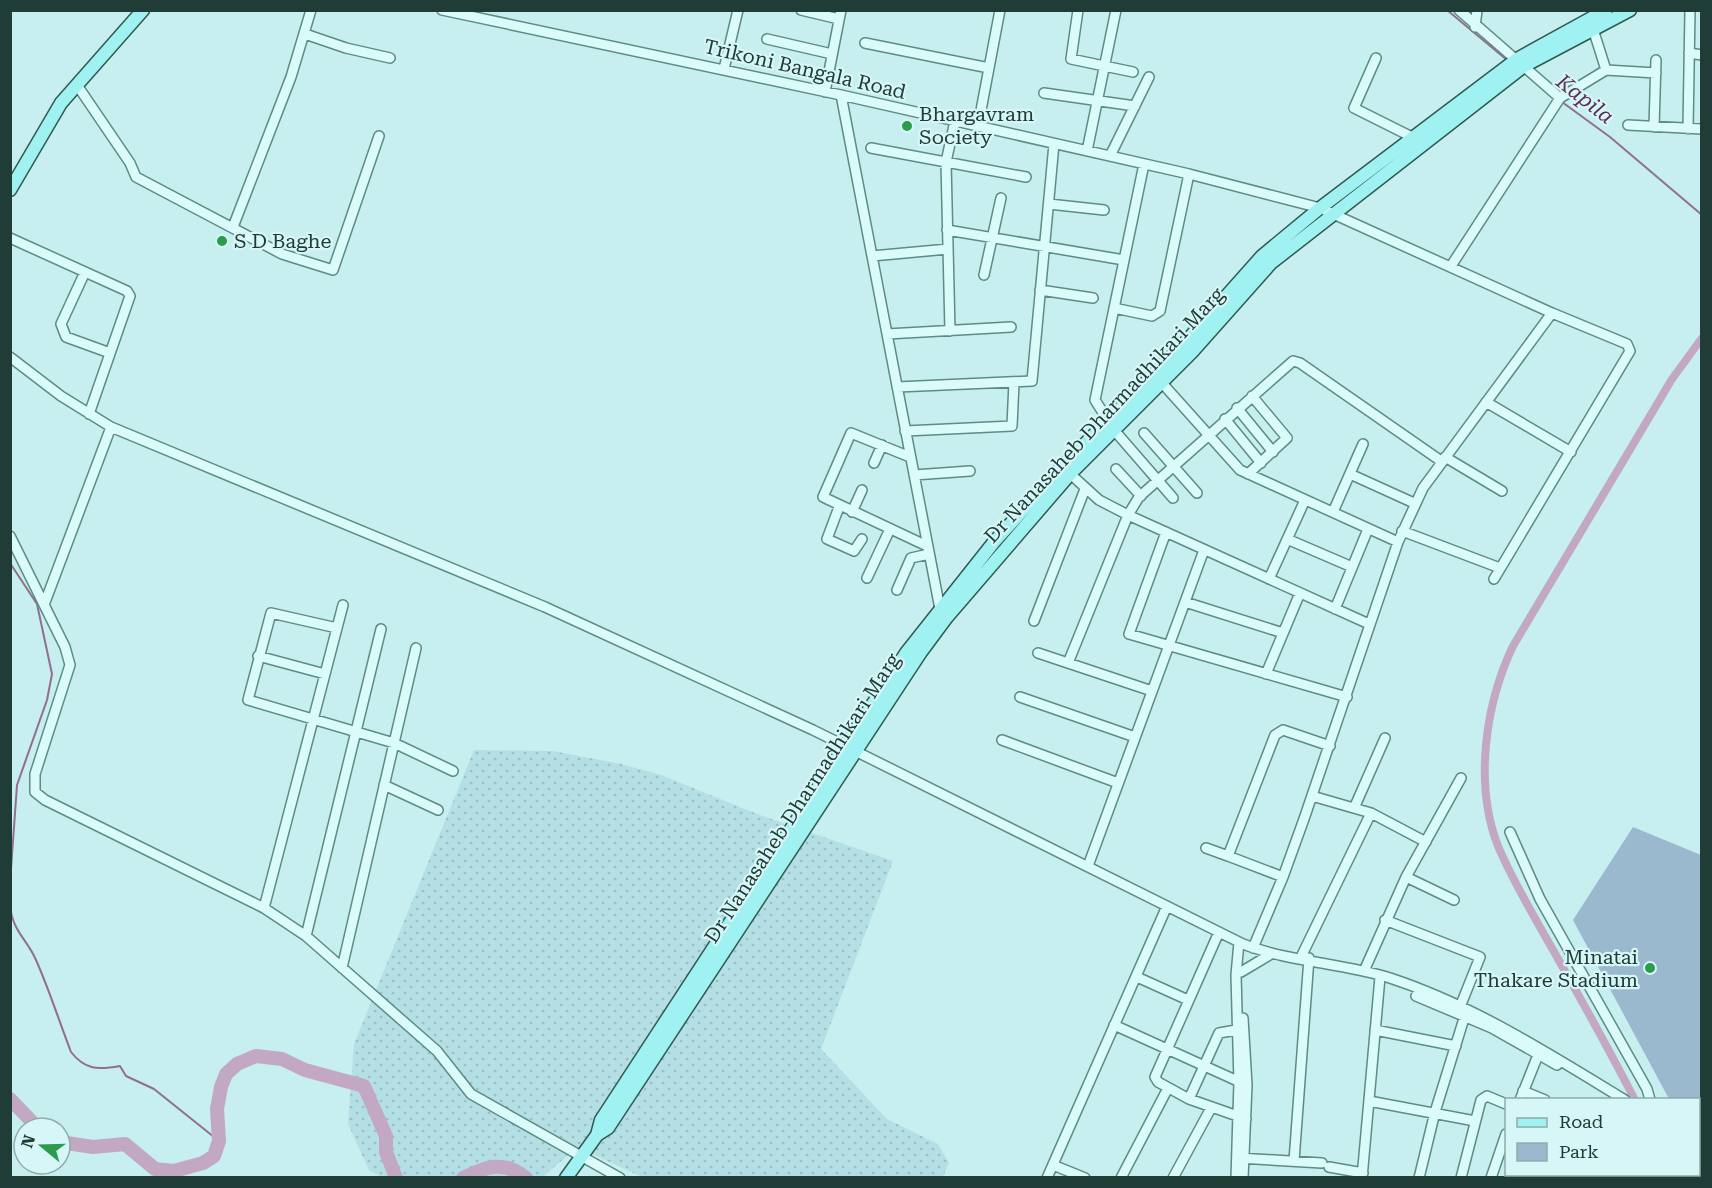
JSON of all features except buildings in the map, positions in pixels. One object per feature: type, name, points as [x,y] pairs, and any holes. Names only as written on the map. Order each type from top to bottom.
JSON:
[{"type":"main road","points":[[10,190],[61,103],[143,10]]},
{"type":"main road","name":"Dr Nanasaheb Dharmadhikari Marg","points":[[1110,425],[1162,383],[1212,331],[1271,263],[1418,141],[1521,62],[1606,10]]},
{"type":"main road","name":"Dr Nanasaheb Dharmadhikari Marg","points":[[1521,62],[1630,10]]},
{"type":"main road","name":"Dr Nanasaheb Dharmadhikari Marg","points":[[566,1178],[597,1135],[608,1110],[850,749],[906,652],[943,613],[1066,470],[1184,345],[1262,256],[1320,208],[1418,141]]},
{"type":"street","points":[[233,227],[305,34],[311,10]]},
{"type":"street","name":"Trikoni Bangala Road","points":[[442,10],[841,95],[1189,174],[1320,208],[1552,313],[1627,344],[1629,348],[1571,452]]},
{"type":"street","points":[[724,69],[738,10]]},
{"type":"street","points":[[801,10],[840,15],[825,92]]},
{"type":"street","points":[[978,126],[1000,10]]},
{"type":"street","points":[[1078,10],[1070,57],[1073,60],[1133,72]]},
{"type":"street","points":[[1088,151],[1116,10]]},
{"type":"street","points":[[1459,10],[1475,27],[1521,62],[1560,98]]},
{"type":"street","points":[[1475,27],[1477,10]]},
{"type":"street","points":[[1688,129],[1690,10]]},
{"type":"street","points":[[1593,29],[1606,70]]},
{"type":"street","points":[[305,34],[346,48],[390,58]]},
{"type":"street","points":[[767,39],[832,54]]},
{"type":"street","points":[[866,43],[989,68]]},
{"type":"street","points":[[1689,53],[1701,55]]},
{"type":"street","points":[[1376,58],[1354,108],[1418,141]]},
{"type":"street","points":[[1654,127],[1656,60]]},
{"type":"street","points":[[1451,266],[1560,98],[1606,70],[1656,73]]},
{"type":"street","points":[[1110,156],[1149,77]]},
{"type":"street","points":[[77,85],[130,163],[136,177],[282,254],[333,270],[379,136]]},
{"type":"street","points":[[1044,93],[1135,106]]},
{"type":"street","points":[[841,95],[928,550],[943,613]]},
{"type":"street","points":[[950,331],[946,162],[955,121]]},
{"type":"street","points":[[1628,125],[1701,129]]},
{"type":"street","points":[[897,387],[1030,382],[1034,378],[1054,144]]},
{"type":"street","points":[[871,148],[1026,177]]},
{"type":"street","points":[[1144,164],[1095,400],[1110,425],[1173,498]]},
{"type":"street","points":[[1114,308],[1152,316],[1160,311],[1189,174]]},
{"type":"street","points":[[984,275],[1001,198]]},
{"type":"street","points":[[1049,204],[1104,210]]},
{"type":"street","points":[[947,230],[1124,260]]},
{"type":"street","points":[[10,238],[127,291],[130,296],[89,414]]},
{"type":"street","points":[[872,256],[948,249]]},
{"type":"street","points":[[85,272],[61,324],[63,332],[66,337],[110,353]]},
{"type":"street","points":[[1040,290],[1093,298]]},
{"type":"street","points":[[1253,948],[1283,877],[1347,697],[1401,531],[1414,503],[1443,459],[1552,313]]},
{"type":"street","points":[[887,334],[1011,327]]},
{"type":"street","points":[[10,357],[61,396],[111,428],[545,607],[850,749],[1241,943],[1271,954],[1305,958],[1387,977],[1464,1011],[1540,1051],[1613,1098]]},
{"type":"street","points":[[1068,663],[1128,515],[1141,496],[1156,479],[1290,362],[1297,361],[1443,459],[1502,491]]},
{"type":"street","points":[[905,432],[1012,426],[1014,382]]},
{"type":"street","points":[[1162,383],[1234,464],[1248,474],[1398,542]]},
{"type":"street","points":[[1248,474],[1287,438],[1252,396]]},
{"type":"street","points":[[1486,402],[1571,452],[1494,579]]},
{"type":"street","points":[[1237,408],[1273,452]]},
{"type":"street","points":[[1225,419],[1261,463]]},
{"type":"street","points":[[44,606],[111,428]]},
{"type":"street","points":[[1144,433],[1197,493]]},
{"type":"street","points":[[910,457],[850,434],[823,495],[825,500],[890,529],[928,550]]},
{"type":"street","points":[[1333,512],[1363,444]]},
{"type":"street","points":[[874,463],[882,445]]},
{"type":"street","points":[[1116,469],[1141,496]]},
{"type":"street","points":[[1066,470],[1085,489],[1128,515],[1369,624]]},
{"type":"street","points":[[914,475],[970,471]]},
{"type":"street","points":[[1350,474],[1414,503]]},
{"type":"street","points":[[1034,621],[1085,489]]},
{"type":"street","points":[[852,512],[862,490]]},
{"type":"street","points":[[1269,579],[1305,500]]},
{"type":"street","points":[[839,507],[827,539],[854,551],[862,539]]},
{"type":"street","points":[[1335,609],[1368,528]]},
{"type":"street","points":[[867,578],[890,529]]},
{"type":"street","points":[[1401,531],[1500,568]]},
{"type":"street","points":[[1166,532],[1129,634],[1347,697]]},
{"type":"street","points":[[10,536],[65,647],[70,665],[35,774],[35,792],[45,800],[264,908],[306,936],[437,1051],[450,1064],[466,1090],[620,1178]]},
{"type":"street","points":[[1287,539],[1352,567]]},
{"type":"street","points":[[1088,866],[1204,549]]},
{"type":"street","points":[[897,590],[911,558],[928,550]]},
{"type":"street","points":[[1266,674],[1300,593]]},
{"type":"street","points":[[1185,602],[1283,633]]},
{"type":"street","points":[[264,908],[343,604]]},
{"type":"street","points":[[337,628],[273,612],[268,615],[247,697],[249,702],[394,743],[453,771]]},
{"type":"street","points":[[306,936],[381,629]]},
{"type":"street","points":[[342,968],[416,648]]},
{"type":"street","points":[[1038,653],[1152,692]]},
{"type":"street","points":[[258,656],[324,674]]},
{"type":"street","points":[[1020,697],[1135,737]]},
{"type":"street","points":[[1228,856],[1275,735],[1283,730],[1330,746]]},
{"type":"street","points":[[1355,806],[1385,738]]},
{"type":"street","points":[[1002,740],[1118,783]]},
{"type":"street","points":[[1364,971],[1406,876],[1461,778]]},
{"type":"street","points":[[384,785],[438,810]]},
{"type":"street","points":[[1312,796],[1355,806],[1426,842]]},
{"type":"street","points":[[1294,1161],[1305,958],[1371,813]]},
{"type":"street","points":[[1510,832],[1540,899],[1647,1089],[1649,1098]]},
{"type":"street","points":[[1206,848],[1283,877]]},
{"type":"street","points":[[1406,876],[1454,900]]},
{"type":"street","points":[[1047,1178],[1167,906]]},
{"type":"street","points":[[1385,920],[1480,957],[1419,1178]]},
{"type":"street","points":[[1219,932],[1155,1077],[1158,1082],[1189,1099],[1242,1118]]},
{"type":"street","points":[[1240,1029],[1241,943]]},
{"type":"street","points":[[1236,1178],[1240,1158],[1243,1083],[1236,975],[1241,943]]},
{"type":"street","points":[[1240,972],[1271,954]]},
{"type":"street","points":[[1137,976],[1188,1000]]},
{"type":"street","points":[[1240,1158],[1325,1165],[1363,1175],[1380,977]]},
{"type":"street","points":[[1114,1025],[1243,1083]]},
{"type":"street","points":[[1189,1099],[1219,1033],[1240,1029]]},
{"type":"street","points":[[1375,1030],[1456,1046]]},
{"type":"street","points":[[1521,1095],[1540,1051]]},
{"type":"street","points":[[1121,1178],[1168,1088]]},
{"type":"street","points":[[1461,1178],[1481,1100],[1487,1096],[1505,1104]]},
{"type":"street","points":[[1369,1101],[1475,1121]]},
{"type":"street","points":[[1173,1178],[1210,1108]]},
{"type":"street","points":[[1491,1178],[1505,1137]]},
{"type":"street","points":[[1240,1158],[1243,1178]]},
{"type":"street","points":[[1053,1165],[1085,1178]]},
{"type":"shaded area","points":[[474,750],[553,751],[621,764],[661,775],[757,814],[893,861],[821,1049],[887,1119],[938,1144],[949,1163],[943,1177],[642,1177],[577,1147],[543,1177],[381,1177],[369,1170],[348,1124],[354,1044]]},
{"type":"green space","name":"Minatai Thakare Stadium","points":[[1633,827],[1701,855],[1701,1134],[1700,1098],[1668,1098],[1573,920]]},
{"type":"waterway","name":"Kapila","points":[[1447,10],[1507,60]]},
{"type":"waterway","name":"Kapila","points":[[1524,73],[1533,80]]},
{"type":"waterway","name":"Kapila","points":[[1562,102],[1610,137],[1702,215]]},
{"type":"waterway","points":[[1634,1098],[1517,886],[1498,846],[1486,797],[1486,745],[1495,693],[1513,646],[1672,379],[1702,338]]},
{"type":"waterway","points":[[10,563],[37,604],[52,674],[47,700],[17,785],[10,883]]},
{"type":"waterway","points":[[10,906],[17,929],[36,960],[71,1052],[76,1058],[92,1067],[120,1066],[126,1076],[154,1089],[219,1141]]},
{"type":"waterway","points":[[72,1144],[93,1147],[125,1144],[155,1169],[174,1171],[203,1163],[214,1156],[219,1141],[217,1109],[226,1074],[237,1064],[256,1056],[282,1059],[305,1070],[364,1086],[386,1136],[386,1152],[396,1178]]},
{"type":"waterway","points":[[10,1099],[26,1116]]},
{"type":"waterway","points":[[463,1178],[480,1170],[495,1167],[510,1169],[526,1178]]},
{"type":"place","name":"Bhargavram Society","points":[[907,126]]},
{"type":"place","name":"S D Baghe","points":[[222,241]]},
{"type":"place","name":"Minatai Thakare Stadium","points":[[1650,968]]}]
